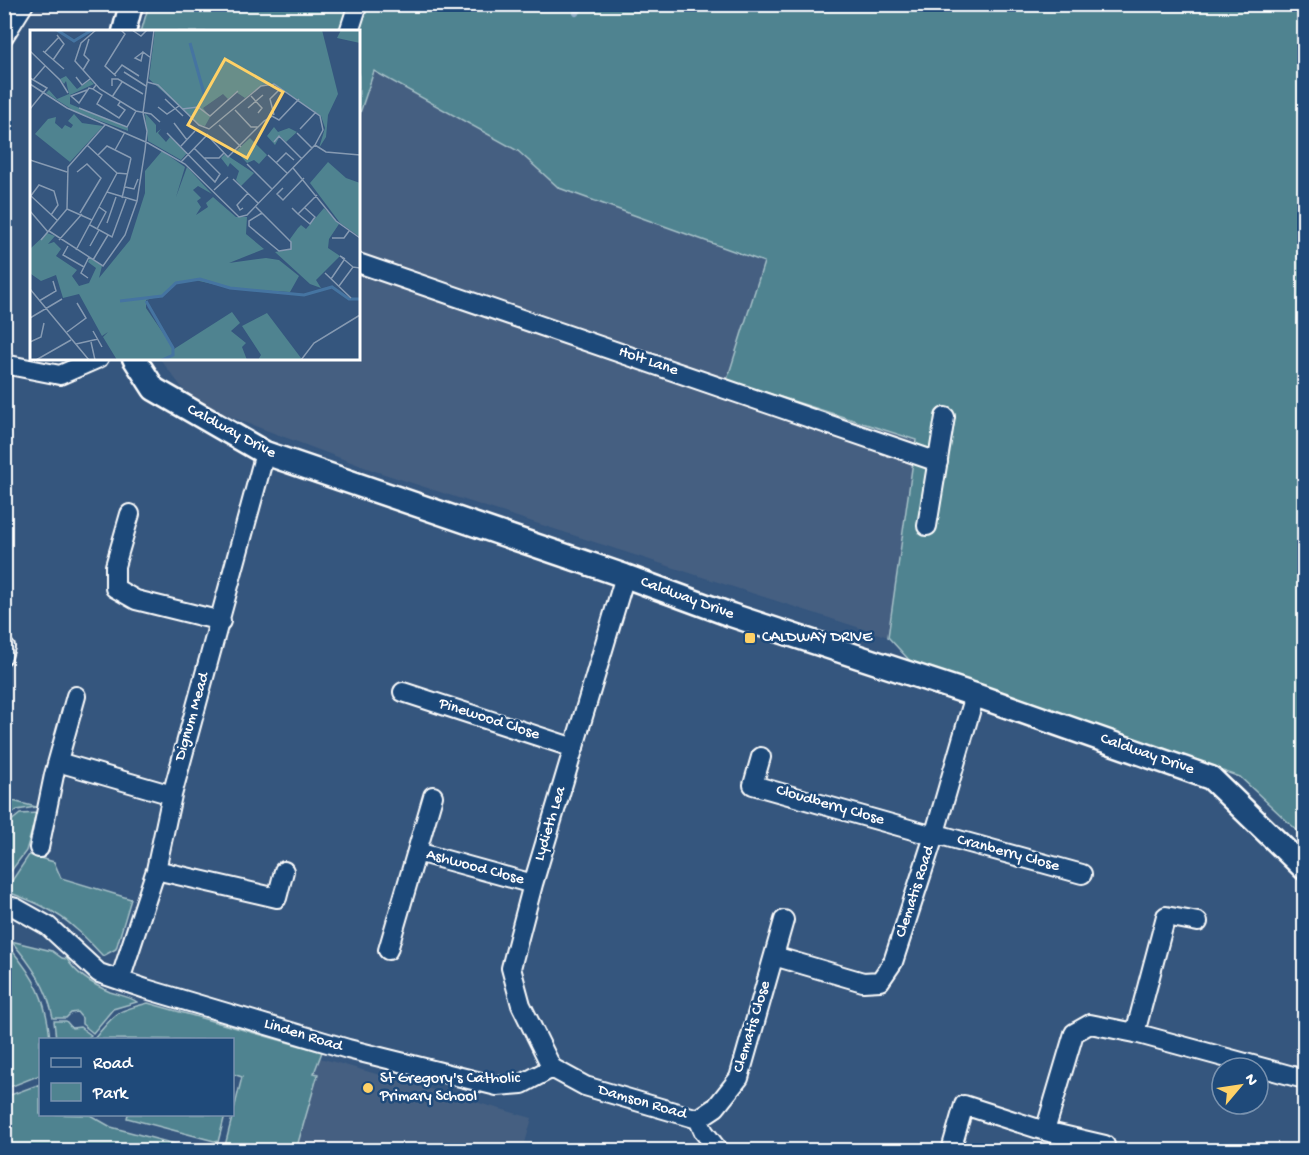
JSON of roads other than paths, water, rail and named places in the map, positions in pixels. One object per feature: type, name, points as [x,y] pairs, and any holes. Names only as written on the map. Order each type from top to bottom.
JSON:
[{"type":"street","points":[[4,36],[24,4]]},
{"type":"street","points":[[124,30],[131,4]]},
{"type":"street","points":[[350,30],[358,4]]},
{"type":"street","name":"Holt Lane","points":[[360,264],[938,462]]},
{"type":"street","points":[[4,364],[60,375],[94,360]]},
{"type":"street","name":"Caldway Drive","points":[[135,360],[154,389],[265,453],[625,576],[731,615],[975,695],[1211,778],[1305,868]]},
{"type":"street","points":[[927,526],[945,417]]},
{"type":"street","name":"Dignum Mead","points":[[120,980],[156,870],[172,795],[265,453]]},
{"type":"street","points":[[130,514],[115,566],[115,588],[136,600],[220,621]]},
{"type":"street","name":"Lydieth Lea","points":[[552,1068],[521,1005],[511,968],[532,884],[625,576]]},
{"type":"street","points":[[4,646],[7,647],[4,657]]},
{"type":"street","name":"Pinewood Close","points":[[403,692],[574,748]]},
{"type":"street","name":"Clematis Road","points":[[774,957],[863,982],[880,981],[893,962],[934,836],[975,695]]},
{"type":"street","points":[[39,848],[58,762],[76,696]]},
{"type":"street","name":"Cloudberry Close","points":[[761,757],[753,785],[934,836]]},
{"type":"street","points":[[58,762],[172,795]]},
{"type":"street","name":"Ashwood Close","points":[[388,950],[433,796]]},
{"type":"street","name":"Cranberry Close","points":[[934,836],[944,836],[1082,874]]},
{"type":"street","name":"Ashwood Close","points":[[417,852],[532,884]]},
{"type":"street","points":[[156,870],[277,898],[284,871]]},
{"type":"street","name":"Linden Road","points":[[4,905],[16,908],[48,926],[99,973],[348,1049],[497,1086],[522,1084],[552,1068]]},
{"type":"street","points":[[1135,1033],[1167,916],[1198,922]]},
{"type":"street","name":"Clematis Close","points":[[698,1119],[716,1107],[739,1078],[784,920]]},
{"type":"street","points":[[1045,1131],[1074,1033],[1090,1024],[1135,1033],[1305,1079]]},
{"type":"street","name":"Damson Road","points":[[552,1068],[585,1086],[698,1119],[704,1132],[718,1150]]},
{"type":"street","points":[[951,1150],[964,1105],[1045,1131],[1105,1145]]},
{"type":"waterway","points":[[576,13],[586,4]]},
{"type":"place","name":"CALDWAY DRIVE","points":[[750,638]]},
{"type":"place","name":"St Gregory's Catholic Primary School","points":[[368,1088]]}]
